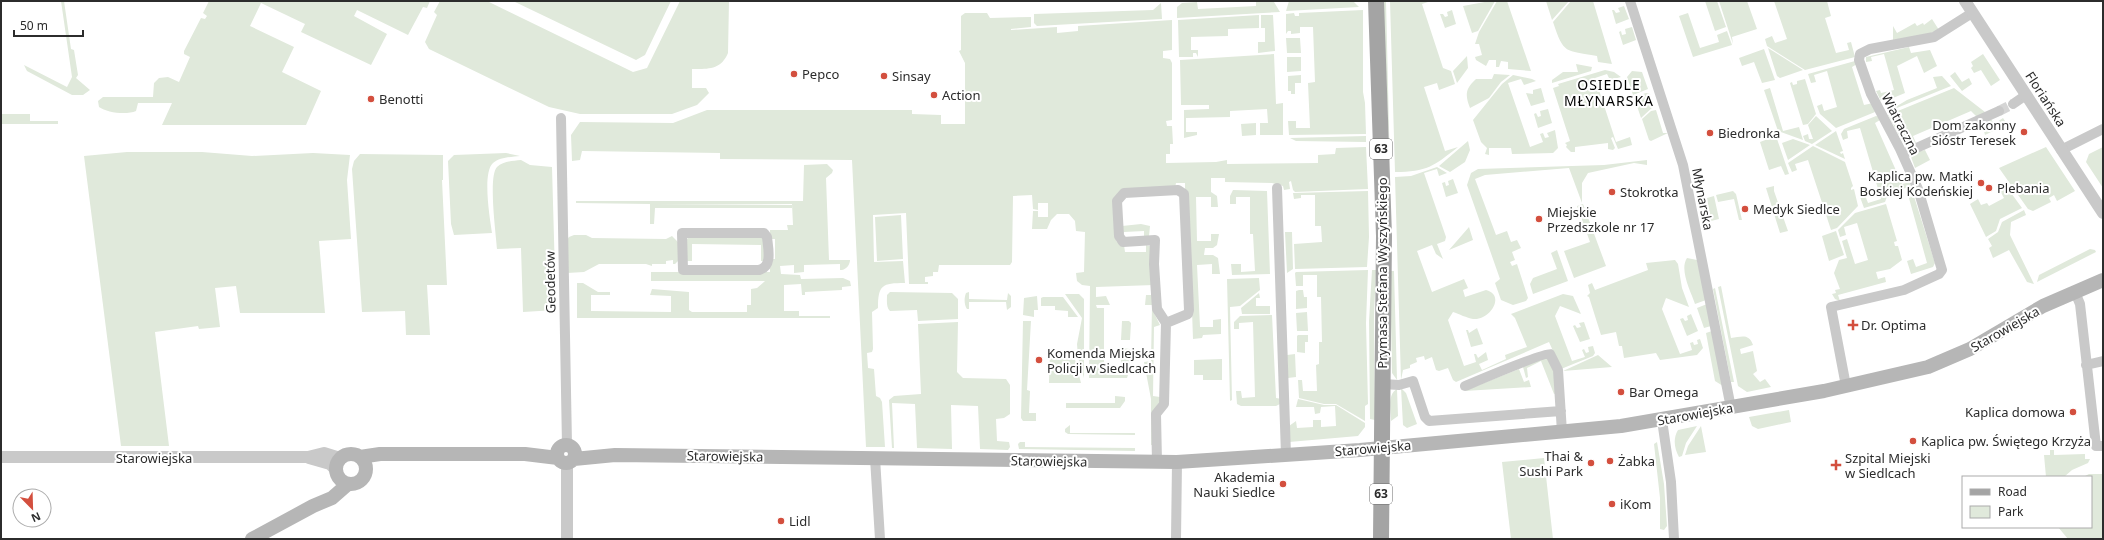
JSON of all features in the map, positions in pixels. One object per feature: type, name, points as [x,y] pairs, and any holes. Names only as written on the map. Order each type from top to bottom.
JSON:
[{"type":"main road","name":"Prymasa Stefana Wyszyńskiego","points":[[1376,1],[1384,236],[1382,448]]},
{"type":"main road","name":"Starowiejska","points":[[398,456],[366,471],[362,480],[358,483],[340,472],[350,454],[360,457],[380,454],[398,456],[615,454],[1177,462],[1382,448],[1562,432],[1662,420],[1846,386],[1905,373],[1949,359],[1991,338],[2043,306],[2103,280]]},
{"type":"main road","name":"63","points":[[1381,539],[1382,448]]},
{"type":"main road","points":[[360,457],[366,466],[366,471]]},
{"type":"main road","points":[[252,539],[313,506],[340,472]]},
{"type":"street","name":"Młynarska","points":[[1630,1],[1683,165],[1731,408]]},
{"type":"street","name":"Floriańska","points":[[1965,1],[2103,213]]},
{"type":"street","name":"Wiatraczna","points":[[1846,386],[1831,307],[1904,290],[1939,274],[1942,270],[1918,189],[1903,154],[1871,94],[1859,60],[1860,54],[1870,49],[1934,38],[1972,13]]},
{"type":"street","points":[[2013,104],[2026,95]]},
{"type":"street","points":[[1903,154],[1999,111]]},
{"type":"street","name":"Geodetów","points":[[561,118],[566,454]]},
{"type":"street","points":[[2061,150],[2103,129]]},
{"type":"street","points":[[1277,188],[1286,455]]},
{"type":"street","points":[[1157,462],[1156,414],[1164,404],[1166,323],[1157,309],[1154,264],[1155,240],[1123,242],[1119,236],[1117,201],[1124,193],[1178,190],[1184,194],[1189,310],[1188,314],[1184,317],[1166,323]]},
{"type":"street","points":[[762,232],[767,237],[768,264],[759,270],[683,270],[682,233],[762,232]]},
{"type":"street","points":[[2075,292],[2080,304],[2096,446],[2103,446]]},
{"type":"street","points":[[1465,386],[1547,353],[1552,355],[1558,370],[1562,432]]},
{"type":"street","points":[[2086,365],[2103,361]]},
{"type":"street","points":[[1383,384],[1399,385],[1413,381],[1425,417],[1429,421],[1561,411]]},
{"type":"street","points":[[1662,420],[1671,482],[1674,539]]},
{"type":"street","name":"Starowiejska","points":[[1,457],[308,457],[324,453],[340,472]]},
{"type":"street","points":[[566,454],[567,539]]},
{"type":"street","points":[[875,458],[880,539]]},
{"type":"street","points":[[1176,539],[1177,462]]},
{"type":"green space","points":[[61,1],[64,1],[71,49],[74,50],[78,75],[76,78],[90,90],[83,95],[72,95],[27,71],[24,65],[67,87],[72,77]]},
{"type":"green space","points":[[209,1],[430,1],[427,8],[423,7],[408,35],[357,10],[354,16],[387,34],[371,65],[301,32],[305,24],[261,3],[250,26],[294,47],[282,72],[321,91],[306,125],[162,125],[172,103],[138,103],[136,111],[128,113],[112,112],[99,107],[98,101],[103,97],[153,97],[154,83],[159,78],[168,77],[179,82],[190,57],[184,54],[184,51],[201,18],[205,19],[207,16],[203,13]]},
{"type":"green space","points":[[440,1],[487,1],[633,72],[647,68],[680,1],[729,1],[728,53],[722,63],[718,66],[692,69],[692,88],[706,88],[709,93],[697,105],[672,114],[580,114],[549,107],[429,49],[425,42],[437,15],[434,12]]},
{"type":"green space","points":[[513,1],[671,1],[645,55],[636,60]]},
{"type":"green space","points":[[1256,1],[1274,2],[1280,12],[1177,18],[1177,7],[1182,3],[1197,2],[1198,9],[1256,6]]},
{"type":"green space","points":[[1289,1],[1353,1],[1359,7],[1286,11]]},
{"type":"green space","points":[[1383,1],[1386,1],[1390,170]]},
{"type":"green space","points":[[1390,1],[1431,1],[1422,4],[1443,68],[1451,71],[1455,84],[1439,90],[1437,83],[1424,87],[1445,151],[1458,147],[1430,167],[1415,171],[1395,172]]},
{"type":"green space","points":[[1495,1],[1478,31],[1472,33],[1463,6]]},
{"type":"green space","points":[[1497,1],[1507,1],[1531,71],[1508,69],[1508,62],[1501,61],[1499,67],[1496,67],[1496,60],[1489,60],[1486,66],[1476,60],[1475,57],[1482,55],[1479,44],[1475,44],[1479,32]]},
{"type":"green space","points":[[1546,1],[1569,1],[1552,20]]},
{"type":"green space","points":[[1571,1],[1593,1],[1612,64],[1598,62],[1597,56],[1578,53],[1563,46],[1553,22]]},
{"type":"green space","points":[[1705,1],[1717,1],[1726,27],[1715,31]]},
{"type":"green space","points":[[1719,1],[1747,1],[1757,29],[1732,37],[1733,44]]},
{"type":"green space","points":[[1774,1],[1827,1],[1831,16],[1825,18],[1836,53],[1849,50],[1847,43],[1851,42],[1855,57],[1805,70],[1767,46],[1765,39],[1772,36],[1775,43],[1787,39]]},
{"type":"green space","points":[[1161,3],[1162,19],[1037,26],[1034,23],[1034,14],[1153,10]]},
{"type":"green space","points":[[1624,6],[1629,19],[1616,24],[1612,10],[1616,13],[1620,12],[1618,8]]},
{"type":"green space","points":[[1363,10],[1363,92],[1365,103],[1366,134],[1289,135],[1288,121],[1296,121],[1296,128],[1310,128],[1308,83],[1315,82],[1313,27],[1300,27],[1300,33],[1291,34],[1291,31],[1288,31],[1286,34],[1286,14],[1294,13],[1295,16],[1299,16],[1299,13]]},
{"type":"green space","points":[[1452,10],[1456,24],[1445,28],[1440,14],[1443,14],[1445,17],[1448,16],[1447,12]]},
{"type":"green space","points":[[965,13],[987,13],[990,18],[1031,17],[1031,27],[1011,30],[1057,27],[1057,33],[1078,31],[1078,26],[1172,20],[1172,50],[1163,51],[1163,58],[1170,59],[1172,63],[1172,120],[1166,121],[1167,126],[1172,126],[1173,144],[1170,144],[1170,154],[1166,154],[1166,163],[1216,162],[1227,160],[1227,164],[1318,163],[1318,155],[1335,154],[1336,148],[1366,147],[1368,189],[1295,192],[1291,181],[1289,182],[1290,189],[1284,190],[1283,186],[1272,183],[1225,182],[1225,178],[1211,178],[1211,192],[1217,196],[1218,207],[1211,207],[1211,197],[1196,197],[1197,241],[1211,241],[1211,234],[1219,234],[1217,245],[1213,248],[1205,248],[1204,255],[1213,255],[1218,258],[1220,274],[1212,274],[1212,264],[1197,265],[1200,327],[1213,327],[1213,320],[1221,319],[1221,334],[1203,335],[1202,338],[1193,339],[1188,194],[1185,190],[1185,183],[1176,183],[1175,188],[1115,196],[1116,241],[1124,245],[1125,252],[1146,252],[1146,245],[1150,246],[1154,285],[1096,287],[1096,297],[1106,296],[1110,305],[1096,305],[1097,308],[1104,308],[1104,372],[1110,373],[1110,375],[1128,375],[1127,378],[1089,378],[1090,286],[1082,285],[1077,281],[1076,273],[1084,272],[1085,232],[1076,231],[1075,221],[1069,214],[1057,214],[1051,220],[1047,229],[1032,229],[1033,211],[1038,211],[1038,217],[1048,217],[1048,203],[1038,203],[1038,210],[1033,209],[1032,195],[1013,196],[1012,262],[1010,265],[939,265],[938,272],[933,272],[933,276],[925,277],[925,282],[928,282],[928,284],[909,284],[906,213],[873,215],[874,262],[903,261],[905,283],[891,284],[883,287],[879,294],[878,308],[872,312],[873,349],[872,352],[867,353],[868,368],[874,369],[876,396],[880,398],[882,402],[885,447],[866,447],[852,160],[720,159],[720,153],[582,151],[580,160],[572,161],[571,135],[580,122],[673,123],[707,110],[912,110],[912,114],[941,115],[941,124],[965,124],[965,63],[959,51],[961,50],[961,16]]},
{"type":"green space","points":[[1688,13],[1700,48],[1719,42],[1717,35],[1727,31],[1732,45],[1693,57],[1679,16]]},
{"type":"green space","points":[[1259,15],[1259,28],[1228,29],[1228,36],[1191,37],[1191,50],[1198,50],[1198,57],[1196,53],[1193,53],[1193,57],[1179,57],[1178,20]]},
{"type":"green space","points":[[1261,15],[1273,15],[1275,51],[1258,53],[1258,42],[1265,42],[1265,28],[1261,28]]},
{"type":"green space","points":[[1932,19],[1939,30],[1925,35],[1893,40],[1893,26],[1897,33],[1915,23],[1917,26],[1923,23],[1924,25]]},
{"type":"green space","points":[[1632,27],[1636,40],[1623,45],[1619,32],[1621,31],[1622,35],[1626,34],[1625,29]]},
{"type":"green space","points":[[1286,38],[1300,38],[1301,53],[1287,53]]},
{"type":"green space","points":[[1909,47],[1911,53],[1930,50],[1937,66],[1924,73],[1917,56],[1897,66],[1905,93],[1893,98],[1891,94],[1881,101],[1876,91],[1880,90],[1881,93],[1894,90],[1884,54],[1871,57],[1872,61],[1866,62],[1866,57]]},
{"type":"green space","points":[[1768,48],[1803,70],[1780,78],[1777,76]]},
{"type":"green space","points":[[1764,49],[1775,80],[1762,83],[1754,62],[1742,66],[1739,58]]},
{"type":"green space","points":[[1274,54],[1276,104],[1283,103],[1283,135],[1260,135],[1260,123],[1268,123],[1267,109],[1230,111],[1230,117],[1186,118],[1186,132],[1197,132],[1197,135],[1184,138],[1184,110],[1209,109],[1209,105],[1181,105],[1180,60]]},
{"type":"green space","points":[[1983,54],[2000,80],[1991,86],[1981,70],[1974,73],[1971,68],[1973,66],[1971,62]]},
{"type":"green space","points":[[1467,56],[1468,68],[1457,83],[1453,71]]},
{"type":"green space","points":[[1287,57],[1301,57],[1301,71],[1287,72]]},
{"type":"green space","points":[[1855,61],[1857,64],[1852,67],[1864,105],[1873,103],[1875,112],[1836,128],[1820,114],[1817,106],[1822,104],[1824,111],[1837,107],[1827,71],[1814,75],[1816,82],[1811,83],[1808,74]]},
{"type":"green space","points":[[1576,64],[1592,67],[1591,71],[1552,83],[1552,80],[1563,72],[1578,72]]},
{"type":"green space","points":[[1605,70],[1614,72],[1621,77],[1610,80],[1607,74],[1595,78],[1616,142],[1630,137],[1632,145],[1618,149],[1613,137],[1611,138],[1615,148],[1613,150],[1608,149],[1608,143],[1575,147],[1575,152],[1571,152],[1566,147],[1567,145],[1565,143],[1570,141],[1553,88],[1559,86],[1558,84]]},
{"type":"green space","points":[[1632,71],[1642,72],[1648,89],[1633,95],[1627,77]]},
{"type":"green space","points":[[1955,72],[1962,82],[1969,78],[1972,84],[1962,91],[1950,76]]},
{"type":"green space","points":[[1494,74],[1510,75],[1501,82],[1489,98],[1470,108],[1467,99],[1467,92],[1470,86],[1476,79],[1492,79]]},
{"type":"green space","points":[[1301,75],[1301,83],[1295,83],[1295,94],[1291,94],[1291,91],[1288,91],[1288,76]]},
{"type":"green space","points":[[1513,75],[1536,81],[1524,85],[1521,79],[1508,83],[1530,147],[1543,142],[1540,134],[1543,133],[1545,138],[1549,137],[1547,133],[1555,130],[1558,148],[1553,153],[1512,154],[1511,148],[1489,148],[1489,155],[1485,154],[1487,148],[1481,142],[1473,120],[1502,84]]},
{"type":"green space","points":[[1942,76],[1951,86],[1887,112],[1907,100],[1937,88],[1933,77]]},
{"type":"green space","points":[[1805,79],[1816,114],[1808,124],[1803,125],[1790,83],[1792,82],[1793,85],[1797,84],[1797,81]]},
{"type":"green space","points":[[1541,88],[1545,102],[1531,106],[1526,93],[1533,94],[1533,90]]},
{"type":"green space","points":[[1770,88],[1783,131],[1799,127],[1803,140],[1778,131],[1764,90]]},
{"type":"green space","points":[[1954,88],[1985,112],[1978,118],[1971,111],[1913,136],[1916,143],[1914,144],[1912,139],[1907,141],[1909,146],[1904,145],[1888,115]]},
{"type":"green space","points":[[1646,93],[1650,94],[1654,106],[1641,118],[1634,97]]},
{"type":"green space","points":[[1548,109],[1552,123],[1538,128],[1534,114],[1536,113],[1538,117],[1541,116],[1540,111]]},
{"type":"green space","points":[[1656,110],[1663,133],[1668,133],[1651,141],[1649,140],[1642,119],[1651,111]]},
{"type":"green space","points":[[1,114],[30,114],[30,121],[58,121],[58,124],[1,124]]},
{"type":"green space","points":[[1816,116],[1832,131],[1812,144],[1805,141],[1803,136],[1808,134],[1809,139],[1813,139],[1808,125]]},
{"type":"green space","points":[[1876,116],[1880,117],[1880,120],[1875,123],[1902,184],[1910,182],[1911,186],[1888,194],[1885,202],[1864,208],[1860,197],[1865,195],[1868,203],[1881,199],[1860,128],[1847,131],[1848,138],[1843,140],[1841,134],[1844,129]]},
{"type":"green space","points":[[2003,118],[2007,124],[1985,135],[1982,123],[1991,119],[1994,124]]},
{"type":"green space","points":[[1256,123],[1256,135],[1242,136],[1241,124]]},
{"type":"green space","points":[[1836,131],[1843,151],[1840,152],[1841,154],[1843,153],[1845,159],[1815,145]]},
{"type":"green space","points":[[1366,136],[1366,142],[1296,141],[1290,138]]},
{"type":"green space","points":[[1776,136],[1789,174],[1785,175],[1781,166],[1769,170],[1760,142]]},
{"type":"green space","points":[[1793,139],[1810,145],[1788,160],[1782,143]]},
{"type":"green space","points":[[1468,141],[1470,150],[1465,162],[1450,172],[1439,166]]},
{"type":"green space","points":[[1813,146],[1845,162],[1853,186],[1851,190],[1854,189],[1858,206],[1837,228],[1831,230],[1808,160],[1795,164],[1797,170],[1792,172],[1788,163]]},
{"type":"green space","points":[[2046,147],[2075,191],[2057,201],[2054,195],[2049,198],[2051,202],[2033,211],[2028,209],[1999,168]]},
{"type":"green space","points":[[2103,147],[2103,188],[2086,162],[2089,154]]},
{"type":"green space","points":[[1925,150],[1930,160],[1915,168],[1911,157],[1916,152]]},
{"type":"green space","points":[[127,152],[202,152],[252,156],[313,153],[350,155],[347,180],[351,239],[319,241],[325,313],[240,313],[236,286],[215,288],[220,327],[199,329],[198,326],[155,332],[169,446],[121,446],[84,156]]},
{"type":"green space","points":[[506,153],[520,156],[499,160],[493,163],[490,168],[487,186],[492,233],[454,235],[451,224],[448,161],[454,155]]},
{"type":"green space","points":[[360,154],[443,155],[442,180],[447,285],[427,285],[430,335],[406,335],[405,311],[362,312],[352,169],[354,161]]},
{"type":"green space","points":[[521,160],[530,165],[552,167],[556,310],[523,312],[521,248],[497,249],[494,219],[494,172],[497,167],[502,164]]},
{"type":"green space","points":[[1647,160],[1647,165],[1634,163],[1588,173],[1582,183],[1582,203],[1569,168],[1485,175],[1475,179],[1496,235],[1507,231],[1511,242],[1517,240],[1521,248],[1512,252],[1515,260],[1510,262],[1512,266],[1517,264],[1528,298],[1526,301],[1513,305],[1501,300],[1495,283],[1500,279],[1467,185],[1471,173],[1478,169],[1604,165]]},
{"type":"green space","points":[[827,164],[833,170],[832,173],[826,178],[829,260],[850,260],[849,265],[845,269],[840,270],[840,264],[804,265],[804,272],[794,273],[794,265],[780,266],[781,274],[800,275],[801,279],[843,278],[850,281],[851,286],[842,287],[842,290],[805,292],[805,295],[802,295],[801,284],[784,285],[784,311],[799,311],[799,316],[830,316],[830,318],[577,318],[577,283],[583,283],[598,292],[610,292],[610,295],[591,295],[591,311],[671,312],[671,296],[650,295],[652,289],[689,292],[689,310],[692,312],[747,312],[747,305],[751,305],[751,289],[757,288],[765,281],[651,281],[651,272],[770,272],[770,259],[775,259],[775,239],[770,239],[770,230],[788,230],[787,225],[793,225],[792,204],[653,204],[792,205],[792,208],[655,208],[654,224],[650,224],[650,204],[576,203],[576,201],[803,201],[804,165]]},
{"type":"green space","points":[[1437,167],[1447,173],[1439,176],[1437,169],[1424,173],[1446,237],[1445,241],[1437,244],[1443,259],[1436,254],[1432,245],[1417,251],[1432,292],[1464,279],[1468,288],[1463,290],[1465,297],[1486,290],[1492,293],[1495,297],[1495,302],[1490,312],[1479,319],[1473,319],[1453,312],[1448,320],[1464,366],[1476,362],[1474,354],[1476,354],[1478,358],[1486,352],[1488,360],[1479,364],[1482,370],[1506,359],[1505,355],[1527,347],[1515,318],[1511,314],[1563,294],[1573,296],[1581,314],[1560,306],[1555,316],[1572,361],[1585,357],[1582,350],[1584,349],[1586,353],[1589,352],[1588,347],[1593,346],[1595,353],[1593,356],[1561,369],[1549,342],[1456,382],[1453,380],[1448,368],[1439,371],[1436,370],[1432,357],[1425,360],[1424,356],[1416,358],[1417,362],[1410,365],[1410,368],[1403,370],[1401,380],[1395,177],[1411,176]]},
{"type":"green space","points":[[1453,179],[1458,193],[1446,197],[1442,183],[1445,182],[1446,186],[1449,185],[1448,181]]},
{"type":"green space","points":[[1774,186],[1774,191],[1788,231],[1780,233],[1766,188]]},
{"type":"green space","points":[[2006,186],[2022,208],[2000,219],[1996,231],[1986,237],[1970,204],[1978,199],[1981,205],[1987,203],[1989,206],[2004,198],[1999,189]]},
{"type":"green space","points":[[1233,190],[1267,191],[1270,274],[1232,275],[1231,264],[1241,264],[1241,272],[1255,271],[1253,234],[1250,234],[1250,197],[1236,197],[1236,204],[1230,204],[1230,196]]},
{"type":"green space","points":[[1912,190],[1935,263],[1933,267],[1911,274],[1907,261],[1913,259],[1916,267],[1927,263],[1907,191]]},
{"type":"green space","points":[[1368,191],[1369,237],[1367,267],[1295,269],[1294,244],[1322,242],[1321,226],[1315,226],[1315,195],[1301,195],[1301,198],[1294,199],[1293,193]]},
{"type":"green space","points":[[1733,191],[1736,194],[1742,220],[1739,220],[1734,199],[1718,202],[1716,195]]},
{"type":"green space","points":[[1714,196],[1719,219],[1711,221],[1707,198]]},
{"type":"green space","points":[[1583,204],[1606,266],[1574,278],[1564,251],[1590,242],[1577,206]]},
{"type":"green space","points":[[1886,204],[1897,241],[1894,242],[1895,246],[1898,246],[1902,260],[1890,269],[1876,272],[1878,279],[1885,277],[1886,282],[1838,295],[1840,301],[1835,299],[1832,294],[1836,293],[1835,290],[1840,289],[1834,273],[1839,260],[1847,258],[1842,241],[1847,239],[1855,264],[1868,260],[1857,223],[1844,227],[1846,235],[1840,237],[1838,230],[1855,213]]},
{"type":"green space","points":[[2024,210],[2026,215],[2011,222],[2010,235],[2034,284],[2027,282],[2009,250],[1993,258],[1989,248],[1992,246],[1988,239],[1998,232],[2002,222]]},
{"type":"green space","points":[[901,215],[903,259],[877,261],[875,217]]},
{"type":"green space","points":[[1141,224],[1150,226],[1149,236],[1144,238],[1144,231],[1124,232],[1124,238],[1122,226]]},
{"type":"green space","points":[[1469,227],[1473,240],[1449,250]]},
{"type":"green space","points":[[1836,231],[1844,255],[1829,261],[1822,236]]},
{"type":"green space","points":[[1285,232],[1292,232],[1293,269],[1287,273]]},
{"type":"green space","points":[[574,235],[586,235],[592,238],[666,239],[672,236],[678,242],[678,261],[675,264],[673,264],[673,260],[666,261],[666,264],[652,264],[652,266],[646,264],[599,264],[584,272],[567,273],[566,241],[569,237]]},
{"type":"green space","points":[[760,236],[764,239],[765,261],[761,261],[761,245],[692,244],[692,261],[686,261],[687,239],[689,237]]},
{"type":"green space","points":[[2090,249],[2095,250],[2096,252],[2037,282],[2039,275]]},
{"type":"green space","points":[[1557,250],[1568,281],[1533,294],[1530,284],[1533,278],[1557,269],[1551,253]]},
{"type":"green space","points":[[1687,258],[1697,260],[1706,300],[1695,304],[1685,275],[1684,269]]},
{"type":"green space","points":[[1675,260],[1678,264],[1682,288],[1689,307],[1666,298],[1662,309],[1680,354],[1692,350],[1690,343],[1693,342],[1694,345],[1698,344],[1697,340],[1700,339],[1703,348],[1697,355],[1660,360],[1656,353],[1624,358],[1622,346],[1619,346],[1616,332],[1601,335],[1589,297],[1587,296],[1590,293],[1588,285],[1592,283],[1595,290],[1648,270],[1646,263]]},
{"type":"green space","points":[[1368,270],[1366,323],[1368,404],[1365,406],[1365,421],[1336,404],[1324,404],[1299,398],[1298,380],[1302,380],[1303,391],[1317,391],[1316,365],[1319,364],[1319,342],[1322,342],[1321,297],[1317,297],[1317,275],[1303,275],[1303,286],[1296,286],[1295,273]]},
{"type":"green space","points":[[1372,270],[1376,270],[1374,315],[1375,420],[1370,419],[1369,321]]},
{"type":"green space","points":[[1390,271],[1394,271],[1397,380],[1392,373]]},
{"type":"green space","points":[[1259,278],[1260,290],[1240,306],[1230,307],[1232,400],[1230,401],[1227,279]]},
{"type":"green space","points":[[1721,286],[1731,338],[1747,337],[1751,341],[1753,345],[1740,349],[1741,354],[1753,351],[1757,371],[1753,374],[1760,382],[1765,379],[1771,387],[1747,392],[1738,386],[1718,287]]},
{"type":"green space","points":[[1715,288],[1734,382],[1731,382],[1713,289]]},
{"type":"green space","points":[[1303,290],[1304,297],[1307,297],[1307,308],[1296,309],[1296,291]]},
{"type":"green space","points":[[890,292],[952,293],[958,299],[958,319],[918,321],[917,310],[890,311],[888,308],[887,295]]},
{"type":"green space","points":[[969,292],[969,299],[1007,300],[1008,293],[1011,296],[1011,307],[1007,310],[1006,302],[969,302],[969,309],[967,309],[965,297],[966,293]]},
{"type":"green space","points":[[1259,293],[1260,298],[1256,298],[1256,306],[1270,306],[1270,314],[1242,314],[1241,308]]},
{"type":"green space","points":[[1065,294],[1079,294],[1084,299],[1084,378],[1078,357],[1077,344],[1082,318]]},
{"type":"green space","points":[[1146,295],[1153,295],[1154,313],[1160,325],[1154,327],[1153,396],[1160,397],[1161,399],[1153,412],[1153,445],[1151,445],[1151,399],[1144,362],[1151,361],[1152,305],[1145,305]]},
{"type":"green space","points":[[1037,296],[1038,310],[1034,310],[1034,317],[1023,315],[1024,298]]},
{"type":"green space","points":[[1063,297],[1078,317],[1068,317],[1068,311],[1055,310],[1055,306],[1041,306],[1041,298]]},
{"type":"green space","points":[[1707,304],[1711,326],[1704,328],[1697,308]]},
{"type":"green space","points":[[1307,312],[1308,331],[1297,331],[1296,313]]},
{"type":"green space","points":[[1691,314],[1698,331],[1687,336],[1680,319],[1683,318],[1685,321],[1688,320],[1687,316]]},
{"type":"green space","points":[[1272,315],[1276,398],[1282,399],[1280,404],[1276,406],[1241,406],[1237,404],[1236,391],[1241,391],[1242,398],[1255,397],[1253,322],[1239,323],[1239,329],[1234,329],[1234,322],[1240,316]]},
{"type":"green space","points":[[1023,321],[1031,321],[1027,390],[1030,391],[1029,413],[1036,413],[1036,421],[1023,421],[1021,418]]},
{"type":"green space","points":[[1122,321],[1129,321],[1131,323],[1130,340],[1121,340]]},
{"type":"green space","points":[[958,322],[957,372],[963,378],[1006,379],[1010,385],[1010,414],[1004,418],[996,419],[997,441],[1009,442],[1010,447],[1008,450],[980,449],[978,406],[951,405],[952,449],[917,448],[915,404],[892,403],[894,448],[892,448],[889,400],[894,396],[921,394],[918,324]]},
{"type":"green space","points":[[1584,322],[1590,339],[1580,342],[1573,326],[1575,325],[1577,328],[1581,327],[1579,323]]},
{"type":"green space","points":[[1477,328],[1483,344],[1471,347],[1466,330],[1468,330],[1469,333]]},
{"type":"green space","points":[[1712,331],[1723,386],[1715,381],[1706,333]]},
{"type":"green space","points":[[1298,335],[1308,335],[1308,342],[1305,342],[1305,353],[1297,352]]},
{"type":"green space","points":[[1121,348],[1130,349],[1129,374],[1121,373]]},
{"type":"green space","points":[[1050,352],[1073,352],[1081,383],[1049,383]]},
{"type":"green space","points":[[1295,354],[1296,377],[1288,378],[1287,355]]},
{"type":"green space","points":[[1598,355],[1612,367],[1563,371]]},
{"type":"green space","points":[[1543,358],[1548,359],[1555,371],[1557,393],[1554,394],[1541,361],[1527,368],[1528,377],[1526,378],[1523,367]]},
{"type":"green space","points":[[1222,359],[1222,380],[1203,380],[1203,375],[1194,375],[1194,360]]},
{"type":"green space","points":[[1519,369],[1524,382],[1529,380],[1531,387],[1464,391]]},
{"type":"green space","points":[[1401,388],[1406,393],[1417,424],[1407,428],[1403,425]]},
{"type":"green space","points":[[1397,389],[1398,416],[1391,421],[1391,399],[1394,391]]},
{"type":"green space","points":[[1115,396],[1125,397],[1125,401],[1120,408],[1066,408],[1066,403],[1115,403]]},
{"type":"green space","points":[[1298,399],[1324,405],[1336,405],[1365,423],[1365,427],[1358,436],[1289,442],[1289,426],[1296,421],[1297,428],[1313,427],[1313,420],[1321,420],[1321,427],[1336,426],[1335,406],[1321,407],[1320,413],[1315,414],[1314,407],[1296,407]]},
{"type":"green space","points":[[1789,410],[1791,422],[1758,429],[1752,426],[1749,417]]},
{"type":"green space","points":[[1070,425],[1070,433],[1135,433],[1135,435],[1068,434],[1065,432],[1065,429]]},
{"type":"green space","points":[[1697,426],[1686,443],[1682,456],[1679,457],[1675,443],[1675,436],[1678,430]]},
{"type":"green space","points":[[1701,426],[1706,452],[1685,455],[1688,446]]},
{"type":"green space","points":[[1020,442],[1025,442],[1025,447],[1135,448],[1135,451],[1019,449],[1018,444]]},
{"type":"green space","points":[[1657,442],[1664,484],[1667,526],[1664,530],[1660,529],[1660,498],[1654,444]]},
{"type":"green space","points":[[2050,450],[2054,450],[2054,455],[2085,454],[2085,459],[2090,459],[2088,463],[2072,470],[2065,476],[2046,476],[2044,455],[2050,455]]},
{"type":"green space","points":[[1544,458],[1553,539],[1511,539],[1502,462]]},
{"type":"green space","points":[[2089,474],[2103,474],[2103,539],[2068,539],[2059,528],[2092,528],[2092,476],[2085,476]]},
{"type":"tunnel","points":[[1999,111],[2013,104]]},
{"type":"place","name":"Pepco","points":[[794,74]]},
{"type":"place","name":"Sinsay","points":[[884,76]]},
{"type":"place","name":"Action","points":[[934,95]]},
{"type":"place","name":"Benotti","points":[[371,99]]},
{"type":"place","name":"Dom zakonny Sióstr Teresek","points":[[2024,132]]},
{"type":"place","name":"Biedronka","points":[[1710,133]]},
{"type":"place","name":"Kaplica pw. Matki Boskiej Kodeńskiej","points":[[1981,183]]},
{"type":"place","name":"Plebania","points":[[1989,188]]},
{"type":"place","name":"Stokrotka","points":[[1612,192]]},
{"type":"place","name":"Medyk Siedlce","points":[[1745,209]]},
{"type":"place","name":"Miejskie Przedszkole nr 17","points":[[1539,219]]},
{"type":"place","name":"Dr. Optima","points":[[1853,325]]},
{"type":"place","name":"Komenda Miejska Policji w Siedlcach","points":[[1039,360]]},
{"type":"place","name":"Bar Omega","points":[[1621,392]]},
{"type":"place","name":"Kaplica domowa","points":[[2073,412]]},
{"type":"place","name":"Kaplica pw. Świętego Krzyża","points":[[1913,441]]},
{"type":"place","name":"Żabka","points":[[1610,461]]},
{"type":"place","name":"Thai & Sushi Park","points":[[1591,463]]},
{"type":"place","name":"Szpital Miejski w Siedlcach","points":[[1836,465]]},
{"type":"place","name":"Akademia Nauki Siedlce","points":[[1283,484]]},
{"type":"place","name":"iKom","points":[[1612,504]]},
{"type":"place","name":"Lidl","points":[[781,521]]},
{"type":"district","name":"OSIEDLE MŁYNARSKA","points":[[1609,94]]}]
